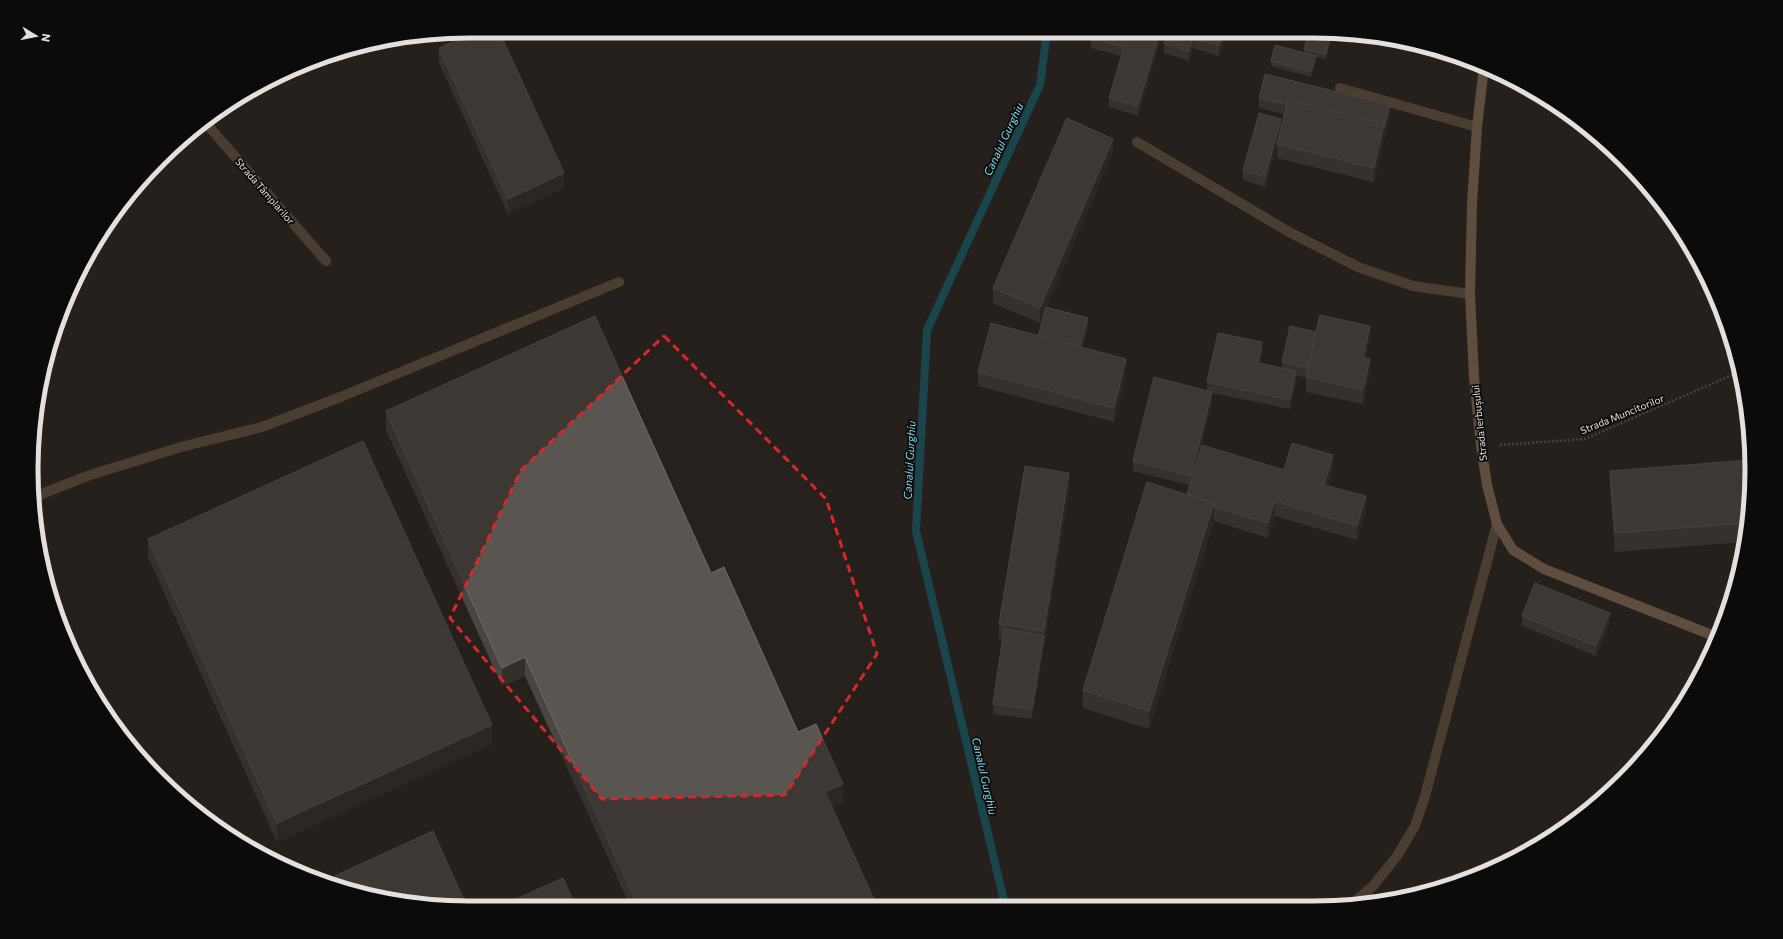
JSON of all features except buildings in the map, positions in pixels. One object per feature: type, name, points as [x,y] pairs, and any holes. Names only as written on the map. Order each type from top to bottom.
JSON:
[{"type":"main road","name":"Strada Ierbușului","points":[[1483,73],[1477,127],[1472,204],[1470,294],[1474,377],[1481,446],[1487,485],[1497,524],[1512,550],[1544,569],[1712,635]]},
{"type":"street","points":[[1340,88],[1477,127]]},
{"type":"street","name":"Strada Tâmplarilor","points":[[208,126],[326,261]]},
{"type":"street","points":[[1137,142],[1289,232],[1358,267],[1413,286],[1470,294]]},
{"type":"street","points":[[39,495],[90,475],[174,450],[262,427],[343,396],[619,282]]},
{"type":"street","points":[[1359,898],[1373,886],[1397,856],[1415,826],[1425,796],[1497,524]]},
{"type":"path","name":"Strada Muncitorilor","points":[[1481,446],[1585,440],[1734,374]]},
{"type":"highlighted area","points":[[664,336],[826,499],[877,654],[785,795],[602,799],[450,618],[521,470]]},
{"type":"waterway","name":"Canalul Gurghiu","points":[[1004,901],[916,531],[927,330],[1040,85],[1046,38]]}]
